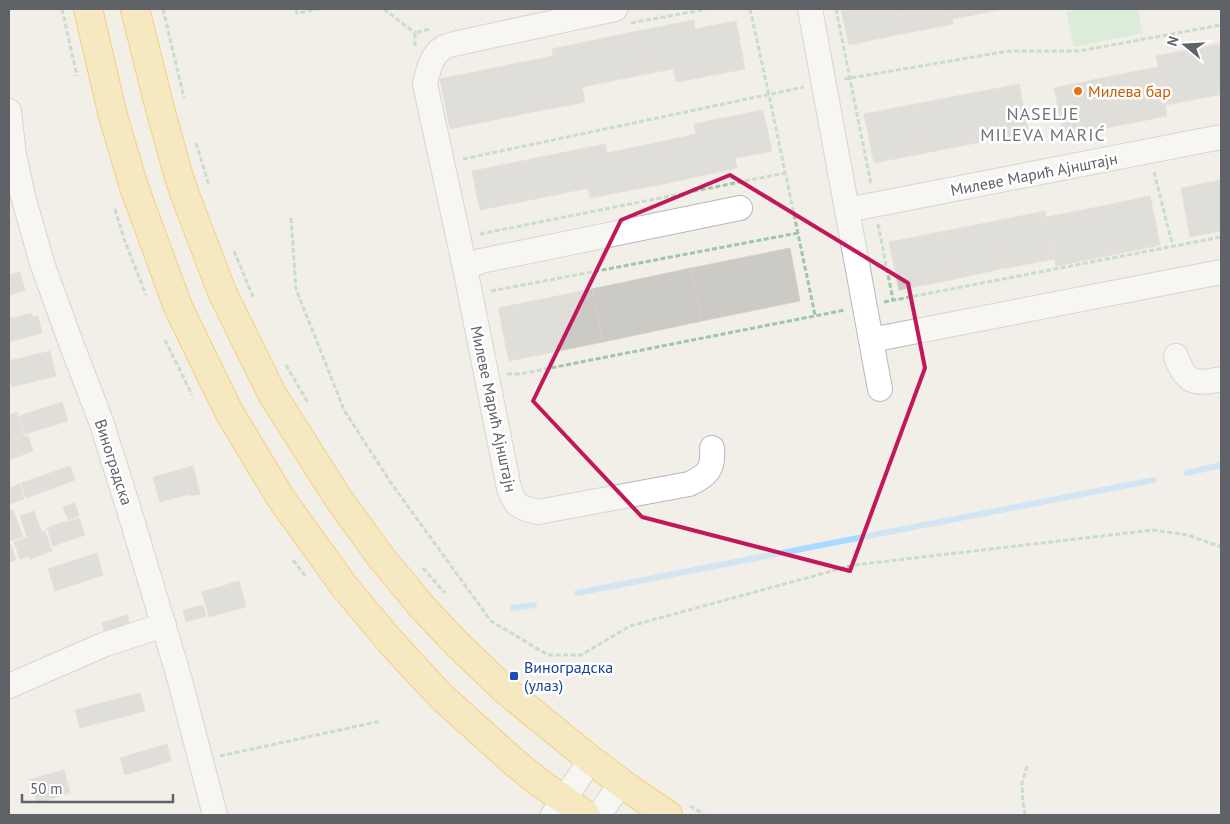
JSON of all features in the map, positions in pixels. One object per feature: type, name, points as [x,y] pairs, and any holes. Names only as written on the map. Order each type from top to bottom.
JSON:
[{"type":"highway","points":[[88,9],[113,116],[134,188],[178,307],[229,412],[280,497],[344,586],[422,676],[515,763],[540,783],[558,807],[586,815]]},
{"type":"highway","points":[[135,9],[160,109],[185,195],[222,292],[272,394],[338,498],[380,556],[423,608],[458,645],[504,689],[591,760],[668,815]]},
{"type":"street","points":[[810,9],[880,388]]},
{"type":"street","name":"Милеве Марић Ајнштајн","points":[[622,16],[458,42],[443,48],[435,56],[429,67],[426,84],[473,265],[509,488],[515,502],[525,509],[538,512],[689,484],[701,478],[709,470],[712,462],[712,448]]},
{"type":"street","name":"Виноградска","points":[[9,111],[14,155],[23,196],[42,263],[102,424],[164,625],[215,815]]},
{"type":"street","name":"Милеве Марић Ајнштајн","points":[[847,210],[1221,137]]},
{"type":"street","points":[[473,265],[740,208]]},
{"type":"street","points":[[871,340],[1221,272]]},
{"type":"street","points":[[1176,356],[1179,366],[1188,378],[1196,382],[1221,379]]},
{"type":"street","points":[[9,686],[103,645],[164,625]]},
{"type":"street","points":[[558,807],[591,760]]},
{"type":"street","points":[[599,815],[621,783]]},
{"type":"path","points":[[164,9],[185,103]]},
{"type":"path","points":[[296,9],[296,13],[320,9]]},
{"type":"path","points":[[384,9],[415,33]]},
{"type":"path","points":[[622,16],[707,9]]},
{"type":"path","points":[[750,9],[815,315]]},
{"type":"path","points":[[836,9],[893,300]]},
{"type":"path","points":[[196,140],[210,188]]},
{"type":"path","points":[[1149,151],[1172,247]]},
{"type":"path","points":[[785,173],[476,235],[473,265],[490,291],[798,233]]},
{"type":"path","points":[[291,218],[296,289],[344,410],[391,484],[491,621],[548,655],[581,655],[630,626],[854,565],[1153,530],[1188,535],[1221,547]]},
{"type":"path","points":[[503,374],[520,374],[815,315],[1221,238]]},
{"type":"path","points":[[234,250],[256,304]]},
{"type":"path","points":[[286,364],[308,403]]},
{"type":"path","points":[[419,562],[450,599]]},
{"type":"path","points":[[201,760],[381,721]]},
{"type":"path","points":[[1025,815],[1022,783],[1027,766]]},
{"type":"highlighted area","points":[[730,175],[908,283],[925,368],[850,571],[642,517],[533,401],[621,220]]},
{"type":"green space","points":[[1080,9],[1138,9],[1143,33],[1074,47],[1066,12]]},
{"type":"building","points":[[841,9],[896,9],[901,34],[849,45]]},
{"type":"building","points":[[896,9],[950,9],[953,24],[901,34]]},
{"type":"building","points":[[950,9],[1004,9],[952,19]]},
{"type":"building","points":[[694,20],[695,29],[736,21],[745,69],[676,82],[673,69],[646,74],[638,31]]},
{"type":"building","points":[[638,31],[646,74],[582,87],[585,102],[533,112],[523,62],[553,56],[552,49]]},
{"type":"building","points":[[1221,43],[1221,94],[1218,95],[1209,46]]},
{"type":"building","points":[[1209,46],[1218,95],[1166,105],[1156,56]]},
{"type":"building","points":[[523,62],[533,112],[450,129],[440,79]]},
{"type":"building","points":[[1158,67],[1167,116],[1116,126],[1107,77]]},
{"type":"building","points":[[1107,77],[1116,126],[1064,137],[1054,88]]},
{"type":"building","points":[[1019,84],[1029,133],[976,143],[967,94]]},
{"type":"building","points":[[967,94],[976,143],[925,153],[916,104]]},
{"type":"building","points":[[916,104],[925,153],[874,163],[864,114]]},
{"type":"building","points":[[763,110],[772,151],[735,158],[737,168],[668,183],[660,142],[696,134],[694,124]]},
{"type":"building","points":[[660,142],[668,183],[590,198],[588,188],[550,196],[541,157],[605,144],[607,153]]},
{"type":"building","points":[[541,157],[550,196],[480,210],[472,171]]},
{"type":"building","points":[[1221,180],[1221,231],[1190,237],[1181,188]]},
{"type":"building","points":[[1150,196],[1160,245],[1107,256],[1098,207]]},
{"type":"building","points":[[1098,207],[1107,256],[1056,266],[1046,217]]},
{"type":"building","points":[[1045,211],[1054,259],[1001,269],[991,222]]},
{"type":"building","points":[[991,222],[1001,269],[950,280],[940,232]]},
{"type":"building","points":[[940,232],[950,280],[899,290],[889,242]]},
{"type":"building","points":[[790,248],[800,301],[702,321],[691,268]]},
{"type":"building","points":[[691,268],[702,321],[603,342],[592,289]]},
{"type":"building","points":[[20,272],[25,290],[9,295],[9,275]]},
{"type":"building","points":[[592,289],[603,342],[509,361],[498,308]]},
{"type":"building","points":[[31,313],[32,317],[38,316],[42,333],[9,342],[9,319]]},
{"type":"building","points":[[50,351],[56,376],[35,381],[29,356]]},
{"type":"building","points":[[29,356],[35,381],[12,387],[9,361]]},
{"type":"building","points":[[62,402],[68,421],[25,434],[19,416]]},
{"type":"building","points":[[17,412],[24,436],[9,441],[9,415]]},
{"type":"building","points":[[28,436],[33,451],[9,460],[9,442]]},
{"type":"building","points":[[70,466],[75,480],[26,498],[21,483]]},
{"type":"building","points":[[193,466],[200,494],[189,496],[182,469]]},
{"type":"building","points":[[182,469],[189,494],[160,502],[153,477]]},
{"type":"building","points":[[20,484],[24,499],[9,504],[9,488]]},
{"type":"building","points":[[75,503],[79,516],[68,520],[63,507]]},
{"type":"building","points":[[13,510],[23,537],[10,541],[9,511]]},
{"type":"building","points":[[34,511],[42,532],[27,537],[20,516]]},
{"type":"building","points":[[79,518],[85,535],[53,546],[47,528]]},
{"type":"building","points":[[45,531],[52,551],[30,559],[29,556],[20,559],[14,542]]},
{"type":"building","points":[[9,544],[11,544],[16,560],[9,562]]},
{"type":"building","points":[[97,553],[103,575],[55,591],[48,569]]},
{"type":"building","points":[[239,581],[246,607],[209,617],[202,592]]},
{"type":"building","points":[[203,605],[206,616],[186,622],[183,610]]},
{"type":"building","points":[[127,615],[132,632],[107,639],[102,623]]},
{"type":"building","points":[[140,693],[145,711],[80,728],[75,710]]},
{"type":"building","points":[[167,744],[171,761],[125,775],[120,758]]},
{"type":"building","points":[[64,770],[70,793],[37,803],[31,779]]},
{"type":"waterway","points":[[1187,473],[1221,465]]},
{"type":"waterway","points":[[577,593],[1154,480]]},
{"type":"waterway","points":[[513,608],[534,605]]},
{"type":"place","name":"Милева бар","points":[[1078,91]]},
{"type":"place","name":"Виноградска (улаз)","points":[[514,676]]},
{"type":"district","name":"NASELJE MILEVA MARIĆ","points":[[1043,123]]}]
